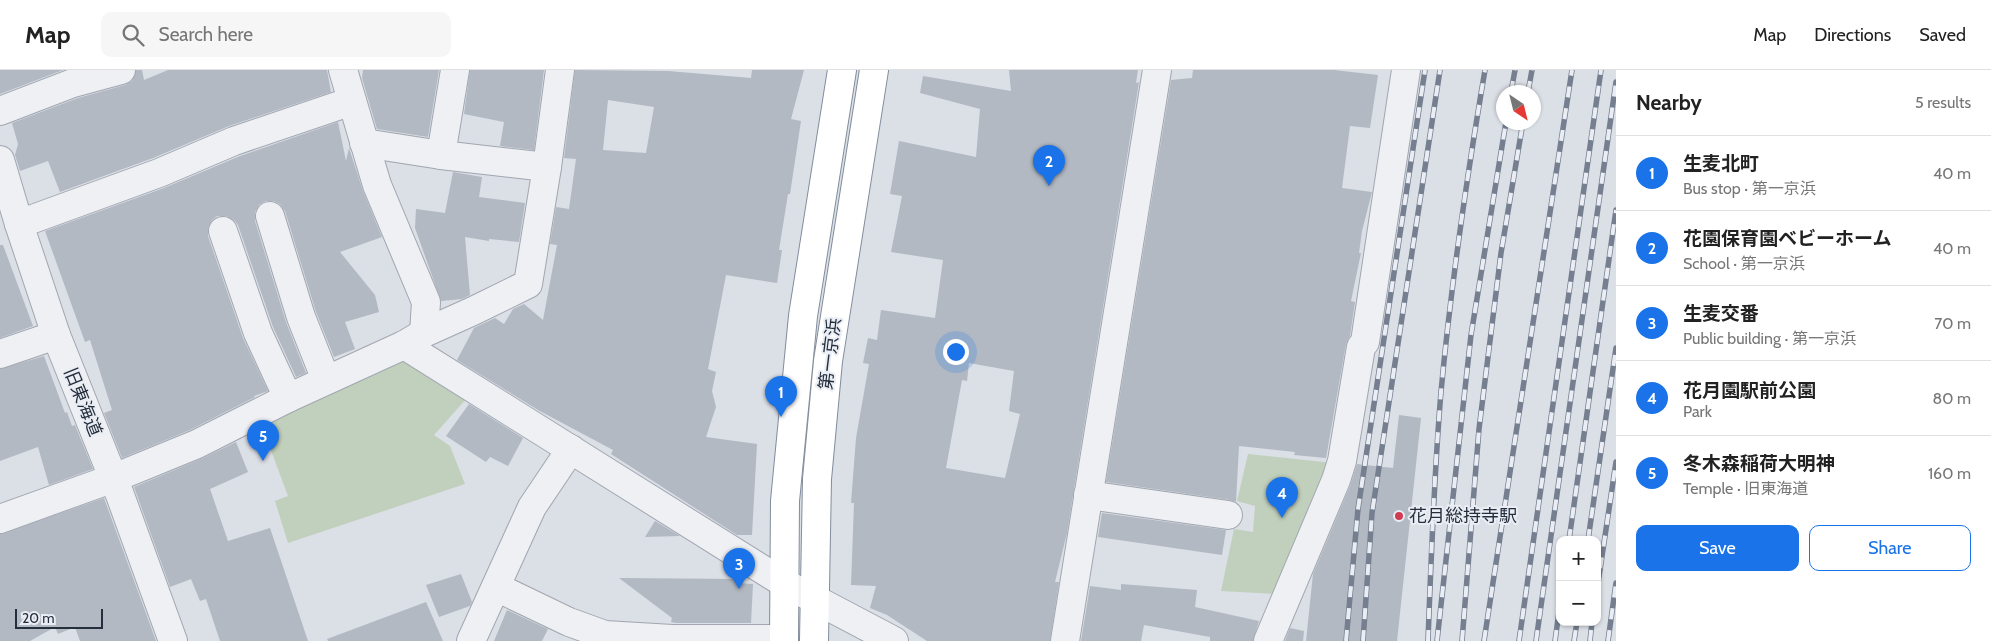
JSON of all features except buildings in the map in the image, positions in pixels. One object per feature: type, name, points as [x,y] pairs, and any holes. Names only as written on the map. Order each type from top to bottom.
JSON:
[{"type":"highway","name":"第一京浜","points":[[784,640],[785,501],[803,316],[842,70]]},
{"type":"highway","name":"第一京浜","points":[[814,641],[817,479],[828,362],[874,70]]},
{"type":"street","points":[[0,111],[73,83],[121,70]]},
{"type":"street","points":[[343,70],[377,185],[426,302],[414,339]]},
{"type":"street","points":[[441,154],[454,70]]},
{"type":"street","points":[[0,519],[114,478],[197,444],[288,398],[528,284],[560,70]]},
{"type":"street","points":[[1065,641],[1157,70]]},
{"type":"street","points":[[1268,641],[1328,501],[1342,461],[1361,347],[1365,342],[1406,70]]},
{"type":"street","points":[[19,224],[159,173],[234,141],[352,101]]},
{"type":"street","points":[[364,143],[547,167]]},
{"type":"street","name":"旧東海道","points":[[0,160],[56,335],[114,478],[173,641]]},
{"type":"street","points":[[270,216],[301,317],[326,380]]},
{"type":"street","points":[[223,231],[258,333],[288,398]]},
{"type":"street","points":[[0,354],[56,335]]},
{"type":"street","points":[[414,339],[571,449],[784,583],[894,641]]},
{"type":"street","points":[[471,641],[532,506],[571,449]]},
{"type":"street","points":[[1088,495],[1228,515]]},
{"type":"street","points":[[496,587],[569,622],[605,634],[672,638],[784,640]]},
{"type":"green space","points":[[403,357],[467,398],[434,435],[450,446],[465,484],[288,543],[275,501],[288,496],[260,421]]},
{"type":"green space","points":[[1248,454],[1333,463],[1275,594],[1221,591],[1234,529],[1253,532],[1255,506],[1237,501]]},
{"type":"railway","points":[[1346,641],[1358,509],[1425,70]]},
{"type":"railway","points":[[1363,641],[1372,513],[1440,70]]},
{"type":"railway","points":[[1428,641],[1435,485],[1445,352],[1460,230],[1485,70]]},
{"type":"railway","points":[[1512,85],[1515,70]]},
{"type":"railway","points":[[1529,85],[1532,70]]},
{"type":"railway","points":[[1484,641],[1572,70]]},
{"type":"railway","points":[[1519,641],[1601,70]]},
{"type":"railway","points":[[1536,641],[1616,82]]},
{"type":"railway","points":[[1437,641],[1471,335],[1505,130]]},
{"type":"railway","points":[[1462,641],[1479,429],[1501,253],[1522,130]]},
{"type":"railway","points":[[1570,536],[1616,210]]},
{"type":"railway","points":[[1589,536],[1616,348]]},
{"type":"railway","points":[[1598,581],[1616,462]]},
{"type":"railway","points":[[1608,641],[1616,583]]},
{"type":"railway","points":[[1555,641],[1557,626]]},
{"type":"railway","points":[[1574,641],[1576,626]]},
{"type":"railway","points":[[1590,641],[1592,626]]},
{"type":"place","name":"花園保育園ベビーホーム","points":[[1049,186]]},
{"type":"place","name":"生麦北町","points":[[781,417]]},
{"type":"place","name":"冬木森稲荷大明神","points":[[263,461]]},
{"type":"place","name":"花月総持寺駅","points":[[1399,516]]},
{"type":"place","name":"花月園駅前公園","points":[[1282,518]]},
{"type":"place","name":"生麦交番","points":[[739,589]]}]
